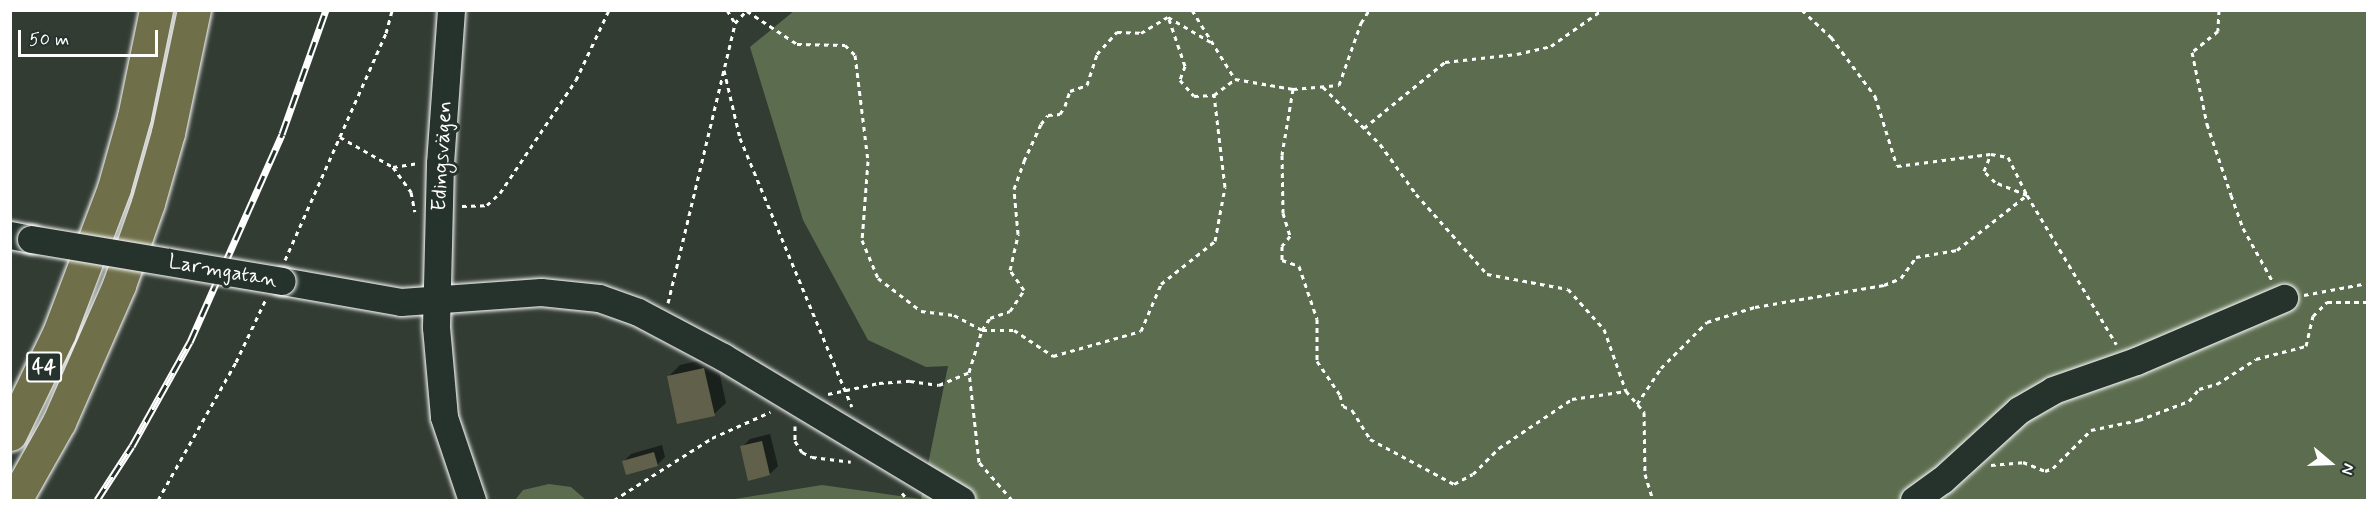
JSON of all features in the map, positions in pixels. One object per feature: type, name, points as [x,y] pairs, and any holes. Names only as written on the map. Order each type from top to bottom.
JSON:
[{"type":"highway","name":"44","points":[[10,434],[60,333],[114,188],[134,117],[156,10]]},
{"type":"highway","name":"44","points":[[15,501],[58,422],[119,285],[148,203],[168,133],[194,10]]},
{"type":"street","name":"Edingsvägen","points":[[451,10],[439,204],[436,339],[444,417],[472,501]]},
{"type":"street","name":"Larmgatan","points":[[21,237],[401,302],[540,292],[599,298],[638,312],[723,357],[794,401],[864,454],[961,501]]},
{"type":"street","points":[[1914,501],[1942,480],[2019,410],[2053,390],[2128,363],[2284,298]]},
{"type":"path","points":[[439,204],[487,205],[500,193],[576,80],[609,10]]},
{"type":"path","points":[[727,10],[735,23]]},
{"type":"path","points":[[1192,10],[1235,79]]},
{"type":"path","points":[[1168,17],[1185,66],[1180,80],[1194,96],[1214,95],[1235,79],[1293,89],[1339,85],[1361,23],[1369,10]]},
{"type":"path","points":[[1364,128],[1445,62],[1517,54],[1551,46],[1602,10]]},
{"type":"path","points":[[1802,10],[1831,37],[1875,96],[1897,166],[1991,154],[2008,157],[2027,195],[2128,363]]},
{"type":"path","points":[[2219,10],[2218,32],[2192,52],[2207,124],[2243,228],[2284,298],[2367,284]]},
{"type":"path","points":[[662,325],[735,23],[747,11],[796,44],[845,45],[855,55],[868,161],[862,240],[878,278],[921,311],[954,315],[982,330],[1014,330],[1053,356],[1141,331],[1161,284],[1215,241],[1225,187],[1214,95]]},
{"type":"path","points":[[1168,17],[1214,44]]},
{"type":"path","points":[[1012,501],[979,462],[969,372],[982,330],[990,318],[1010,310],[1024,290],[1010,270],[1018,234],[1014,189],[1041,124],[1048,115],[1060,114],[1070,91],[1088,85],[1097,54],[1117,32],[1141,33],[1168,17]]},
{"type":"path","points":[[724,70],[740,138],[845,390],[864,454],[812,457],[802,452],[795,441],[794,401]]},
{"type":"path","points":[[1323,86],[1380,144],[1416,194],[1487,274],[1568,289],[1604,329],[1626,391],[1644,412],[1645,474],[1653,501]]},
{"type":"path","points":[[1293,89],[1282,155],[1283,213],[1290,236],[1282,246],[1282,260],[1299,266],[1317,319],[1317,361],[1340,395],[1343,406],[1352,410],[1370,439],[1454,484],[1473,474],[1499,448],[1572,399],[1626,391]]},
{"type":"path","points":[[340,136],[393,167],[403,178],[411,192],[415,221]]},
{"type":"path","points":[[1991,154],[1984,171],[1995,182],[2027,195]]},
{"type":"path","points":[[1637,404],[1661,368],[1707,322],[1755,307],[1884,285],[1901,279],[1916,257],[1957,250],[2027,195]]},
{"type":"path","points":[[1988,465],[2023,462],[2045,471],[2053,468],[2091,430],[2139,420],[2189,401],[2199,389],[2217,384],[2256,359],[2306,346],[2313,316],[2327,302],[2367,302]]},
{"type":"path","points":[[614,501],[712,438],[794,401],[879,384],[910,381],[939,385],[969,372]]},
{"type":"path","points":[[896,486],[908,501]]},
{"type":"green space","points":[[794,11],[2367,11],[2367,500],[729,500],[822,485],[921,499],[948,366],[926,367],[868,340],[803,220],[750,47]]},
{"type":"green space","points":[[549,484],[571,487],[586,500],[515,500],[523,490]]},
{"type":"building","points":[[704,368],[715,416],[677,424],[667,376]]},
{"type":"building","points":[[762,441],[770,475],[748,481],[740,446]]},
{"type":"building","points":[[654,452],[658,466],[626,475],[622,461]]},
{"type":"railway","points":[[97,500],[132,446],[190,342],[282,134],[326,10]]}]
